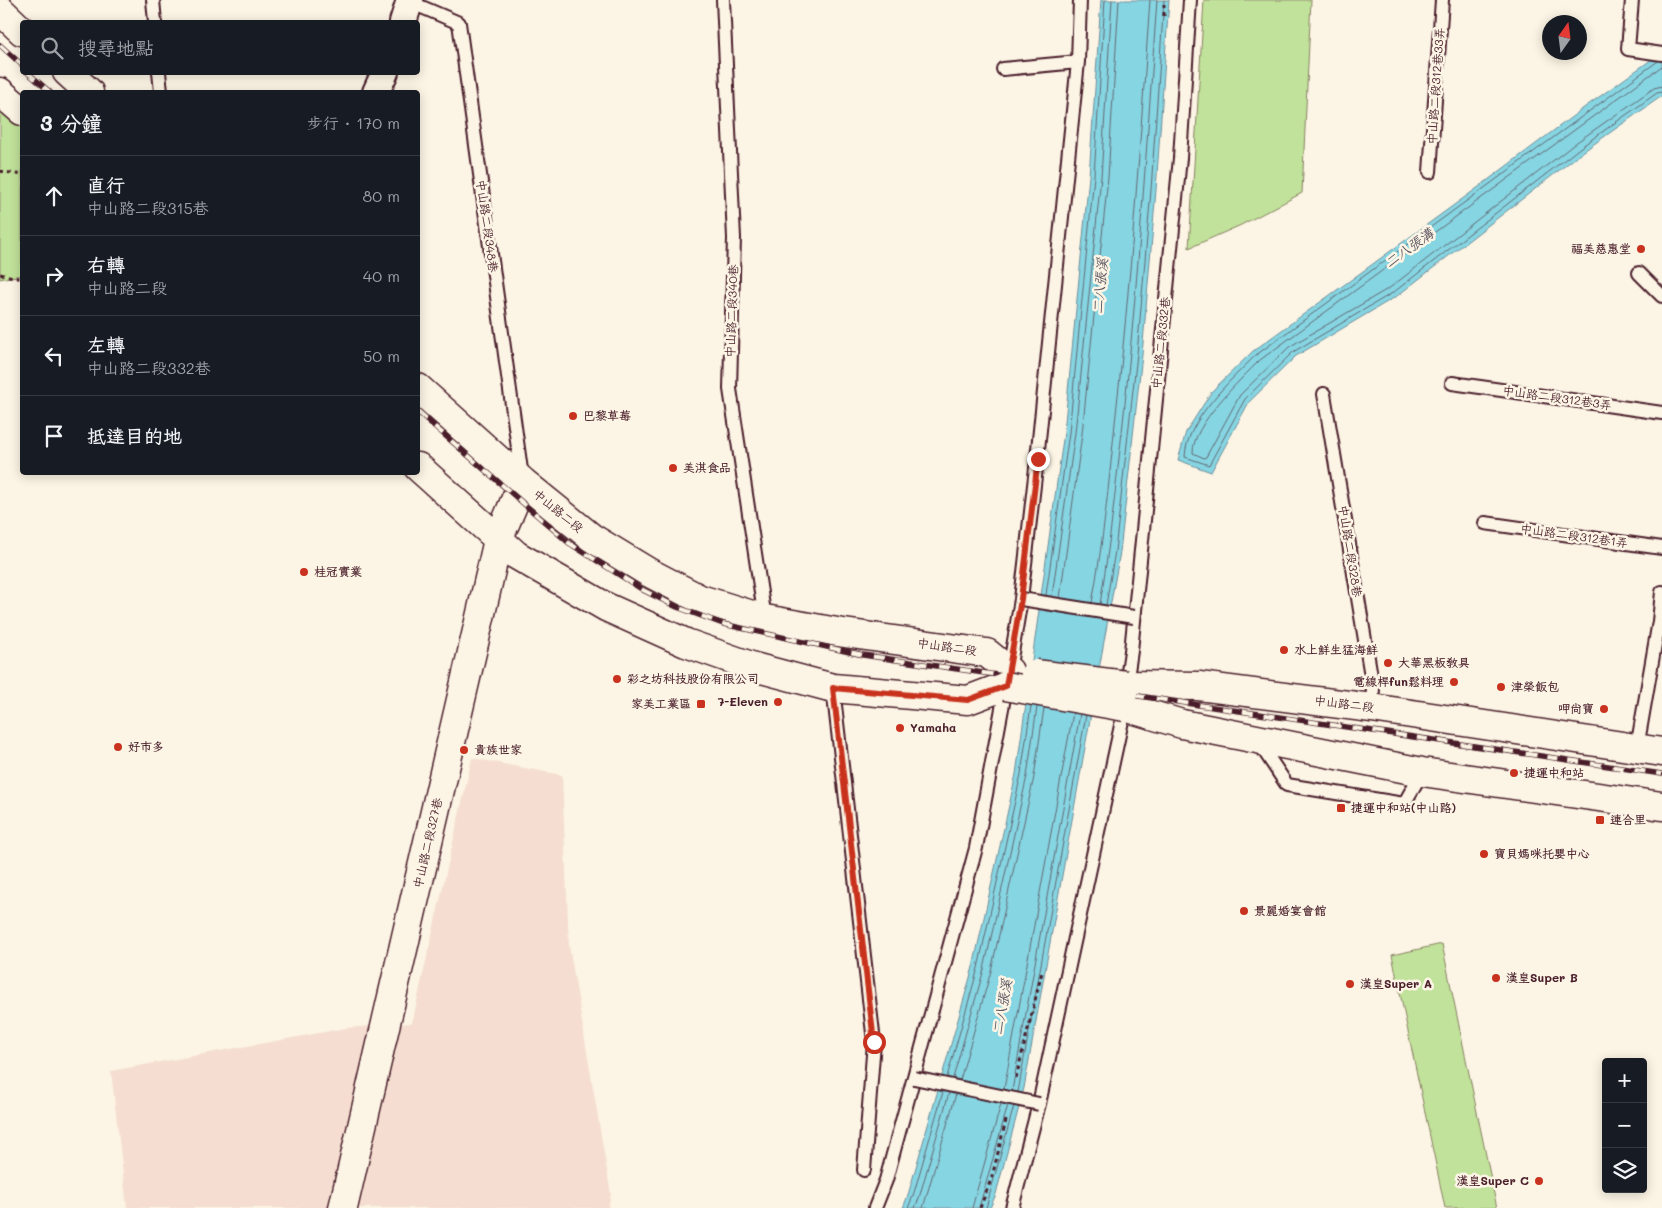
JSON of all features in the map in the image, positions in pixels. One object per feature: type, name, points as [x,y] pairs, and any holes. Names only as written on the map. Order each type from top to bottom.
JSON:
[{"type":"main road","points":[[0,10],[20,29]]},
{"type":"main road","points":[[70,75],[87,90]]},
{"type":"main road","points":[[0,92],[20,109]]},
{"type":"main road","name":"中山路二段","points":[[420,390],[523,482],[592,538],[648,572],[700,599],[765,619],[837,632],[987,653],[1007,678],[1125,696],[1200,686],[1372,708],[1650,750]]},
{"type":"main road","points":[[420,469],[516,555],[606,607],[686,644],[754,667],[833,688],[968,700],[1007,678]]},
{"type":"main road","name":"中山路二段327巷","points":[[343,1208],[498,540],[523,482]]},
{"type":"main road","name":"中山路二段","points":[[1125,696],[1182,724],[1422,772],[1662,806]]},
{"type":"street","points":[[377,90],[384,75]]},
{"type":"lane","points":[[152,0],[154,20]]},
{"type":"lane","name":"中山路二段340巷","points":[[723,0],[734,238],[730,389],[765,619]]},
{"type":"lane","points":[[876,1208],[886,1180],[976,848],[1021,599],[1078,62],[1080,0]]},
{"type":"lane","name":"中山路二段332巷","points":[[1012,1208],[1039,1104],[1125,696],[1179,168],[1190,0]]},
{"type":"lane","name":"中山路二段312巷33弄","points":[[1430,172],[1442,0]]},
{"type":"lane","points":[[1632,0],[1628,49],[1662,54]]},
{"type":"lane","name":"中山路二段348巷","points":[[408,8],[459,23],[523,482]]},
{"type":"lane","points":[[1003,68],[1078,62]]},
{"type":"lane","points":[[159,75],[161,90]]},
{"type":"lane","points":[[1639,274],[1662,296]]},
{"type":"lane","name":"中山路二段312巷3弄","points":[[1452,383],[1662,413]]},
{"type":"lane","name":"中山路二段328巷","points":[[1324,394],[1373,688],[1372,708]]},
{"type":"lane","name":"中山路二段312巷1弄","points":[[1485,524],[1662,548]]},
{"type":"lane","points":[[1650,750],[1662,592]]},
{"type":"lane","points":[[1021,599],[1134,617]]},
{"type":"lane","points":[[833,688],[874,1042],[864,1170]]},
{"type":"lane","points":[[1255,738],[1287,785],[1404,804],[1422,772]]},
{"type":"lane","points":[[914,1078],[1039,1104]]},
{"type":"path","points":[[0,171],[20,175]]},
{"type":"path","points":[[0,274],[20,279]]},
{"type":"shaded area","points":[[472,758],[562,775],[569,945],[611,1194],[608,1208],[127,1208],[111,1071],[346,1028],[412,1023]]},
{"type":"green space","points":[[1204,0],[1311,0],[1302,193],[1241,225],[1189,248]]},
{"type":"green space","points":[[0,104],[20,122],[20,275],[0,279]]},
{"type":"green space","points":[[1442,944],[1497,1208],[1445,1208],[1392,955]]},
{"type":"water","name":"二八張溪","points":[[1101,0],[1169,0],[1142,355],[1120,552],[1024,1088],[996,1194],[990,1208],[903,1208],[973,967],[1016,774],[1064,432],[1089,176]]},
{"type":"water","name":"二八張溝","points":[[1662,52],[1662,96],[1584,151],[1397,296],[1296,356],[1249,402],[1211,472],[1178,460],[1186,432],[1212,391],[1253,351]]},
{"type":"railway","points":[[0,45],[20,63]]},
{"type":"railway","points":[[30,75],[48,90]]},
{"type":"railway","points":[[420,414],[569,543],[643,590],[677,607],[723,624],[863,655],[1662,774]]},
{"type":"place","name":"福美慈惠堂","points":[[1641,249]]},
{"type":"place","name":"巴黎草莓","points":[[573,416]]},
{"type":"place","name":"美淇食品","points":[[673,468]]},
{"type":"place","name":"桂冠實業","points":[[304,572]]},
{"type":"place","name":"水上鮮生猛海鮮","points":[[1284,650]]},
{"type":"place","name":"大華黑板教具","points":[[1388,663]]},
{"type":"place","name":"彩之坊科技股份有限公司","points":[[617,679]]},
{"type":"place","name":"電線桿fun鬆料理","points":[[1454,682]]},
{"type":"place","name":"津榮飯包","points":[[1501,687]]},
{"type":"place","name":"7-Eleven","points":[[778,702]]},
{"type":"place","name":"家美工業區","points":[[701,704]]},
{"type":"place","name":"呷尚寶","points":[[1604,709]]},
{"type":"place","name":"Yamaha","points":[[900,728]]},
{"type":"place","name":"好市多","points":[[118,747]]},
{"type":"place","name":"貴族世家","points":[[464,750]]},
{"type":"place","name":"捷運中和站","points":[[1514,773]]},
{"type":"place","name":"捷運中和站(中山路)","points":[[1341,808]]},
{"type":"place","name":"連合里","points":[[1600,820]]},
{"type":"place","name":"寶貝媽咪托嬰中心","points":[[1484,854]]},
{"type":"place","name":"景麗婚宴會館","points":[[1244,911]]},
{"type":"place","name":"漢皇Super B","points":[[1496,978]]},
{"type":"place","name":"漢皇Super A","points":[[1350,984]]},
{"type":"place","name":"漢皇Super C","points":[[1539,1181]]},
{"type":"route","points":[[874,1042],[833,688],[968,700],[1006,686],[1021,599],[1038,459]]}]
